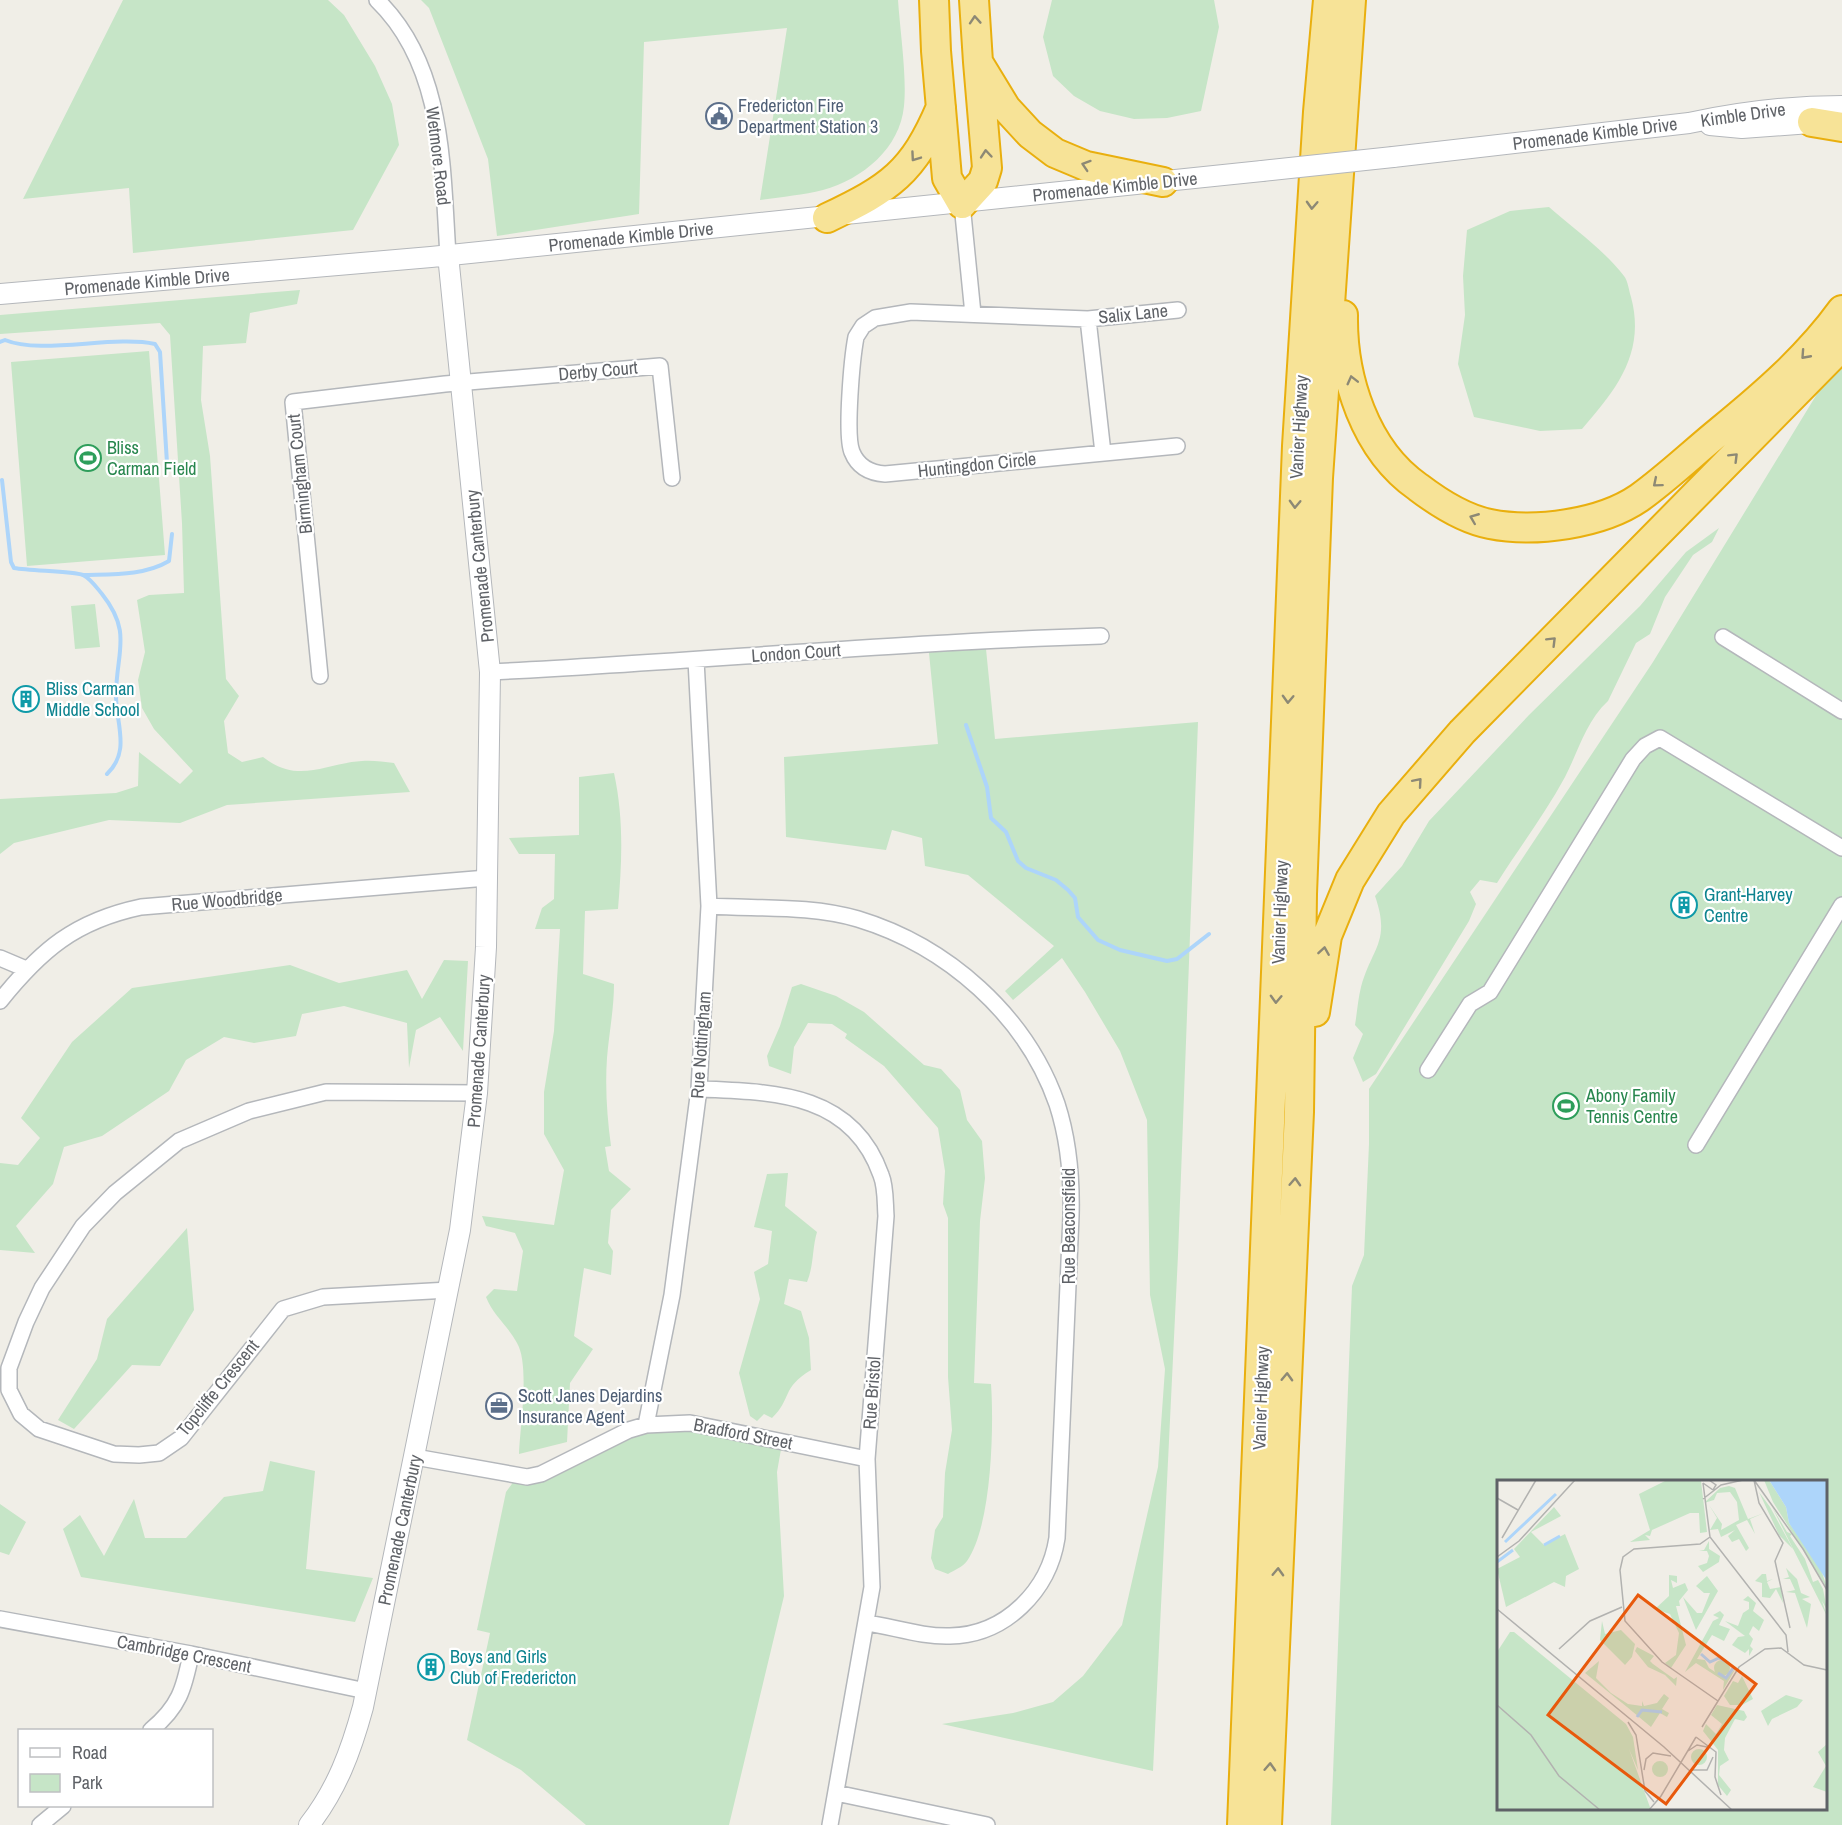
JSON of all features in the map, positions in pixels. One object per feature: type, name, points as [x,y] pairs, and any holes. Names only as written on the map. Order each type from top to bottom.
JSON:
[{"type":"highway","points":[[934,0],[947,178],[962,204],[983,181],[987,168],[974,0]]},
{"type":"highway","points":[[1311,0],[1318,112]]},
{"type":"highway","name":"Vanier Highway","points":[[1242,1825],[1297,446],[1318,112],[1328,0]]},
{"type":"highway","name":"Vanier Highway","points":[[1267,1825],[1299,1112],[1302,894],[1318,478],[1351,0]]},
{"type":"highway","points":[[1347,33],[1343,335],[1351,380],[1367,429],[1402,476],[1444,506],[1490,524],[1547,528],[1597,518],[1638,499],[1764,394],[1802,359],[1842,310]]},
{"type":"highway","points":[[978,62],[1006,108],[1030,134],[1055,153],[1086,166],[1163,182]]},
{"type":"highway","points":[[827,218],[870,198],[893,182],[913,161],[929,135],[942,105]]},
{"type":"highway","points":[[1812,122],[1842,125]]},
{"type":"highway","points":[[1299,1112],[1327,936],[1350,880],[1391,814],[1462,732],[1842,346]]},
{"type":"street","name":"Wetmore Road","points":[[377,0],[405,38],[423,72],[436,113],[448,255]]},
{"type":"street","name":"Kimble Drive","points":[[1689,123],[1728,114],[1809,106],[1842,106]]},
{"type":"street","name":"Kimble Drive","points":[[1689,123],[1742,128],[1812,122]]},
{"type":"street","name":"Promenade Kimble Drive","points":[[0,294],[448,255],[827,218],[1689,123]]},
{"type":"street","points":[[962,204],[973,314]]},
{"type":"street","name":"Promenade Canterbury","points":[[309,1825],[324,1806],[348,1760],[366,1691],[460,1230],[477,1093],[487,878],[490,672],[459,383],[448,255]]},
{"type":"street","name":"Salix Lane","points":[[1088,319],[1178,310]]},
{"type":"street","name":"Huntingdon Circle","points":[[1088,319],[910,312],[888,314],[863,326],[856,337],[854,351],[850,444],[858,462],[866,470],[885,474],[1177,446]]},
{"type":"street","points":[[1088,319],[1103,453]]},
{"type":"street","name":"Derby Court","points":[[459,383],[660,366],[672,478]]},
{"type":"street","name":"Birmingham Court","points":[[320,676],[293,402],[459,383]]},
{"type":"street","name":"London Court","points":[[490,672],[972,640],[1101,636]]},
{"type":"street","points":[[1723,637],[1842,711]]},
{"type":"street","name":"Rue Nottingham","points":[[646,1425],[672,1295],[699,1089],[709,906],[696,660]]},
{"type":"street","points":[[1428,1070],[1470,1004],[1490,992],[1633,759],[1645,747],[1660,738],[1842,848]]},
{"type":"street","name":"Rue Woodbridge","points":[[0,1001],[26,969],[54,944],[85,924],[141,907],[487,878]]},
{"type":"street","name":"Rue Beaconsfield","points":[[709,906],[824,912],[884,929],[936,955],[997,1005],[1041,1070],[1056,1103],[1062,1124],[1070,1164],[1071,1216],[1060,1491],[1057,1538],[1051,1564],[1042,1583],[1023,1605],[981,1631],[948,1637],[867,1623]]},
{"type":"street","points":[[1696,1144],[1840,910]]},
{"type":"street","points":[[0,958],[26,969]]},
{"type":"street","name":"Rue Bristol","points":[[699,1089],[779,1095],[824,1107],[842,1119],[860,1137],[882,1176],[886,1216],[867,1459],[872,1587],[830,1825]]},
{"type":"street","name":"Topcliffe Crescent","points":[[448,1290],[323,1297],[283,1309],[181,1438],[159,1453],[114,1454],[39,1429],[21,1414],[9,1390],[9,1368],[26,1322],[42,1288],[82,1226],[115,1193],[179,1141],[249,1111],[326,1092],[477,1093]]},
{"type":"street","name":"Bradford Street","points":[[415,1457],[527,1478],[541,1474],[628,1430],[646,1425],[690,1423],[867,1459]]},
{"type":"street","name":"Cambridge Crescent","points":[[0,1619],[191,1654],[366,1691]]},
{"type":"street","points":[[153,1729],[169,1715],[184,1688],[191,1654]]},
{"type":"street","points":[[836,1793],[987,1825]]},
{"type":"street","points":[[40,1825],[62,1807]]},
{"type":"green space","points":[[123,0],[328,0],[344,15],[375,66],[392,104],[399,145],[353,230],[133,253],[129,188],[23,199]]},
{"type":"green space","points":[[421,0],[898,0],[905,81],[901,121],[887,148],[877,160],[852,178],[823,190],[760,200],[787,28],[644,42],[639,214],[497,236],[488,159],[429,8]]},
{"type":"green space","points":[[1052,0],[1214,0],[1219,27],[1201,111],[1167,118],[1134,119],[1100,111],[1074,96],[1053,76],[1043,37]]},
{"type":"green space","points":[[1549,207],[1598,249],[1624,276],[1635,317],[1631,353],[1625,369],[1606,400],[1582,429],[1540,431],[1474,417],[1458,364],[1465,315],[1463,276],[1467,230],[1510,211]]},
{"type":"green space","points":[[300,290],[297,304],[250,313],[246,343],[203,346],[201,400],[210,456],[226,679],[239,696],[224,721],[228,753],[242,762],[263,757],[288,770],[300,771],[362,761],[394,763],[410,792],[227,805],[180,823],[109,820],[14,843],[0,854],[0,799],[116,793],[138,786],[139,752],[180,784],[193,771],[154,729],[142,708],[138,680],[145,652],[137,600],[149,595],[184,593],[170,335],[160,323],[0,334],[0,315]]},
{"type":"green space","name":"Bliss Carman Field","points":[[149,351],[165,555],[27,566],[11,362]]},
{"type":"green space","points":[[1842,353],[1842,1825],[1331,1825],[1352,1286],[1364,1255],[1369,1089],[1653,662]]},
{"type":"green space","points":[[1719,528],[1712,542],[1693,555],[1665,597],[1650,634],[1636,643],[1608,701],[1588,727],[1557,791],[1497,883],[1480,880],[1470,892],[1476,904],[1469,921],[1376,1074],[1363,1082],[1353,1058],[1363,1034],[1355,1025],[1365,973],[1381,934],[1375,896],[1402,866],[1429,821],[1529,715],[1640,606],[1686,552]]},
{"type":"green space","points":[[95,604],[100,647],[75,649],[71,606]]},
{"type":"green space","points":[[985,639],[995,739],[1198,722],[1178,1255],[1153,1771],[942,1724],[1013,1713],[1053,1702],[1083,1676],[1122,1625],[1158,1467],[1165,1369],[1150,1295],[1147,1120],[1120,1051],[1062,958],[1013,1000],[1005,991],[1054,946],[968,875],[925,866],[922,838],[892,830],[886,850],[786,837],[784,757],[938,744],[928,643]]},
{"type":"green space","points":[[614,773],[621,841],[618,909],[585,911],[583,974],[614,984],[606,1080],[611,1146],[605,1147],[609,1171],[631,1189],[611,1210],[608,1243],[613,1251],[611,1275],[584,1268],[574,1336],[593,1349],[570,1383],[567,1442],[519,1454],[524,1381],[521,1353],[517,1343],[486,1297],[494,1289],[517,1291],[523,1251],[515,1233],[486,1226],[482,1216],[554,1225],[564,1170],[544,1134],[544,1092],[554,1031],[560,929],[535,929],[542,908],[554,899],[555,854],[519,854],[509,838],[579,835],[579,777]]},
{"type":"green space","points":[[444,960],[468,961],[463,1051],[440,1017],[416,1030],[409,1068],[407,1023],[344,1006],[302,1014],[296,1036],[254,1043],[224,1037],[186,1060],[169,1091],[102,1136],[64,1147],[53,1184],[16,1226],[35,1253],[0,1250],[0,1163],[18,1165],[40,1138],[21,1118],[72,1042],[132,988],[290,965],[339,983],[407,970],[422,999]]},
{"type":"green space","points":[[801,984],[836,996],[864,1012],[924,1065],[941,1069],[960,1090],[967,1120],[982,1141],[985,1178],[980,1221],[974,1383],[991,1384],[990,1475],[982,1524],[975,1545],[967,1561],[948,1574],[935,1569],[931,1558],[935,1530],[943,1517],[945,1473],[952,1430],[948,1377],[948,1218],[943,1204],[945,1171],[938,1128],[884,1066],[845,1038],[847,1034],[832,1024],[808,1023],[794,1047],[791,1074],[769,1066],[767,1056],[780,1026],[792,987]]},
{"type":"green space","points":[[788,1173],[785,1206],[817,1232],[807,1282],[789,1279],[784,1304],[801,1311],[809,1338],[811,1370],[795,1382],[772,1418],[764,1414],[757,1421],[750,1416],[739,1373],[760,1299],[754,1272],[768,1264],[772,1231],[754,1227],[767,1174]]},
{"type":"green space","points":[[187,1228],[194,1310],[160,1366],[132,1365],[74,1429],[58,1420],[97,1359],[107,1319]]},
{"type":"green space","points":[[646,1425],[783,1438],[777,1472],[784,1596],[729,1825],[586,1825],[521,1770],[467,1740],[490,1633],[477,1630],[506,1492],[517,1477]]},
{"type":"green space","points":[[270,1461],[315,1471],[306,1569],[373,1578],[355,1622],[81,1577],[63,1529],[80,1515],[104,1556],[134,1499],[145,1538],[186,1538],[224,1497],[263,1491]]},
{"type":"green space","points":[[0,1504],[26,1522],[9,1555],[0,1552]]},
{"type":"waterway","points":[[0,342],[5,340],[38,346],[119,342],[155,344],[160,352],[167,463]]},
{"type":"waterway","points":[[2,480],[11,562],[14,568],[83,575],[102,594],[117,620],[121,643],[116,696],[120,747],[119,756],[107,774]]},
{"type":"waterway","points":[[83,575],[138,572],[159,566],[169,561],[172,534]]},
{"type":"waterway","points":[[966,725],[987,787],[991,818],[1006,832],[1018,861],[1026,868],[1056,880],[1068,890],[1075,898],[1078,917],[1098,940],[1120,950],[1167,961],[1177,959],[1209,934]]},
{"type":"place","name":"Fredericton Fire Department Station 3","points":[[719,116]]},
{"type":"place","name":"Bliss Carman Field","points":[[88,458]]},
{"type":"place","name":"Bliss Carman Middle School","points":[[26,699]]},
{"type":"place","name":"Grant-Harvey Centre","points":[[1684,905]]},
{"type":"place","name":"Abony Family Tennis Centre","points":[[1566,1106]]},
{"type":"place","name":"Scott Janes Dejardins Insurance Agent","points":[[499,1406]]},
{"type":"place","name":"Boys and Girls Club of Fredericton","points":[[431,1667]]}]
